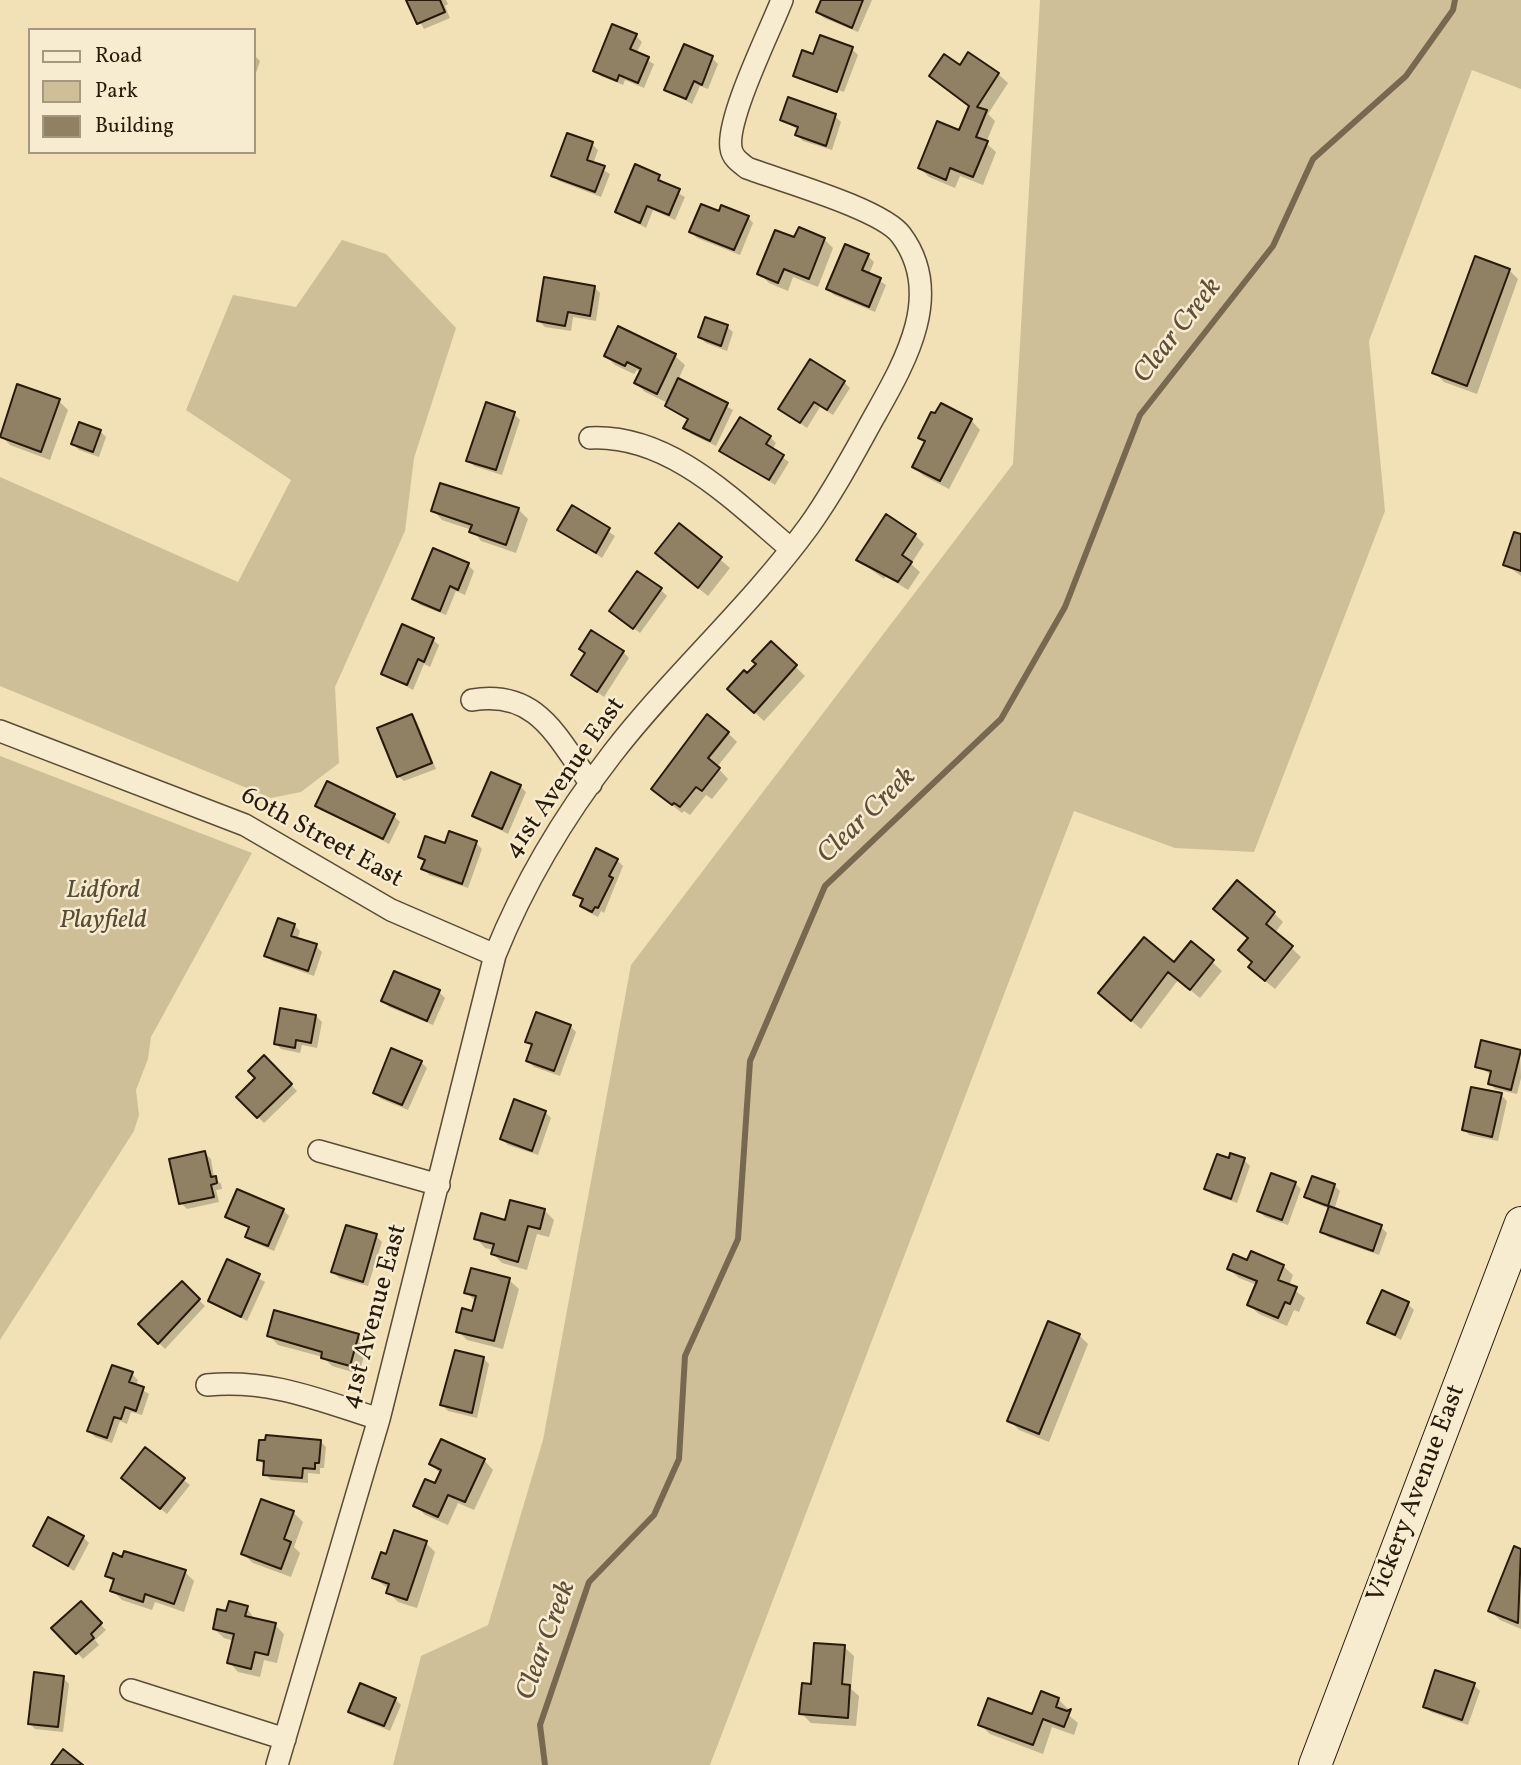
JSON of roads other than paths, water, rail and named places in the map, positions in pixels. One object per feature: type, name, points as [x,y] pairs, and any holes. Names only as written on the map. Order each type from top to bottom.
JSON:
[{"type":"street","name":"41st Avenue East","points":[[277,1765],[379,1419],[495,955],[531,876],[591,784],[635,725],[791,549],[827,499],[894,381],[915,332],[921,299],[916,265],[905,239],[893,226],[865,211],[747,168],[732,155],[730,145],[734,121],[782,0]]},
{"type":"street","points":[[590,438],[627,440],[677,461],[712,483],[791,549]]},
{"type":"street","points":[[472,700],[491,697],[527,705],[541,716],[591,784]]},
{"type":"street","name":"60th Street East","points":[[0,731],[245,825],[391,910],[495,955]]},
{"type":"street","points":[[319,1151],[439,1185]]},
{"type":"street","name":"Vickery Avenue East","points":[[1315,1765],[1521,1223]]},
{"type":"street","points":[[207,1385],[244,1383],[281,1387],[379,1419]]},
{"type":"street","points":[[131,1690],[285,1739]]},
{"type":"waterway","name":"Clear Creek","points":[[545,1765],[540,1725],[589,1582],[654,1515],[679,1459],[685,1356],[738,1239],[750,1061],[825,886],[1001,719],[1065,607],[1140,415],[1273,246],[1313,159],[1406,76],[1453,10],[1455,0]]},
{"type":"park label","name":"Lidford Playfield","points":[[103,907]]}]
